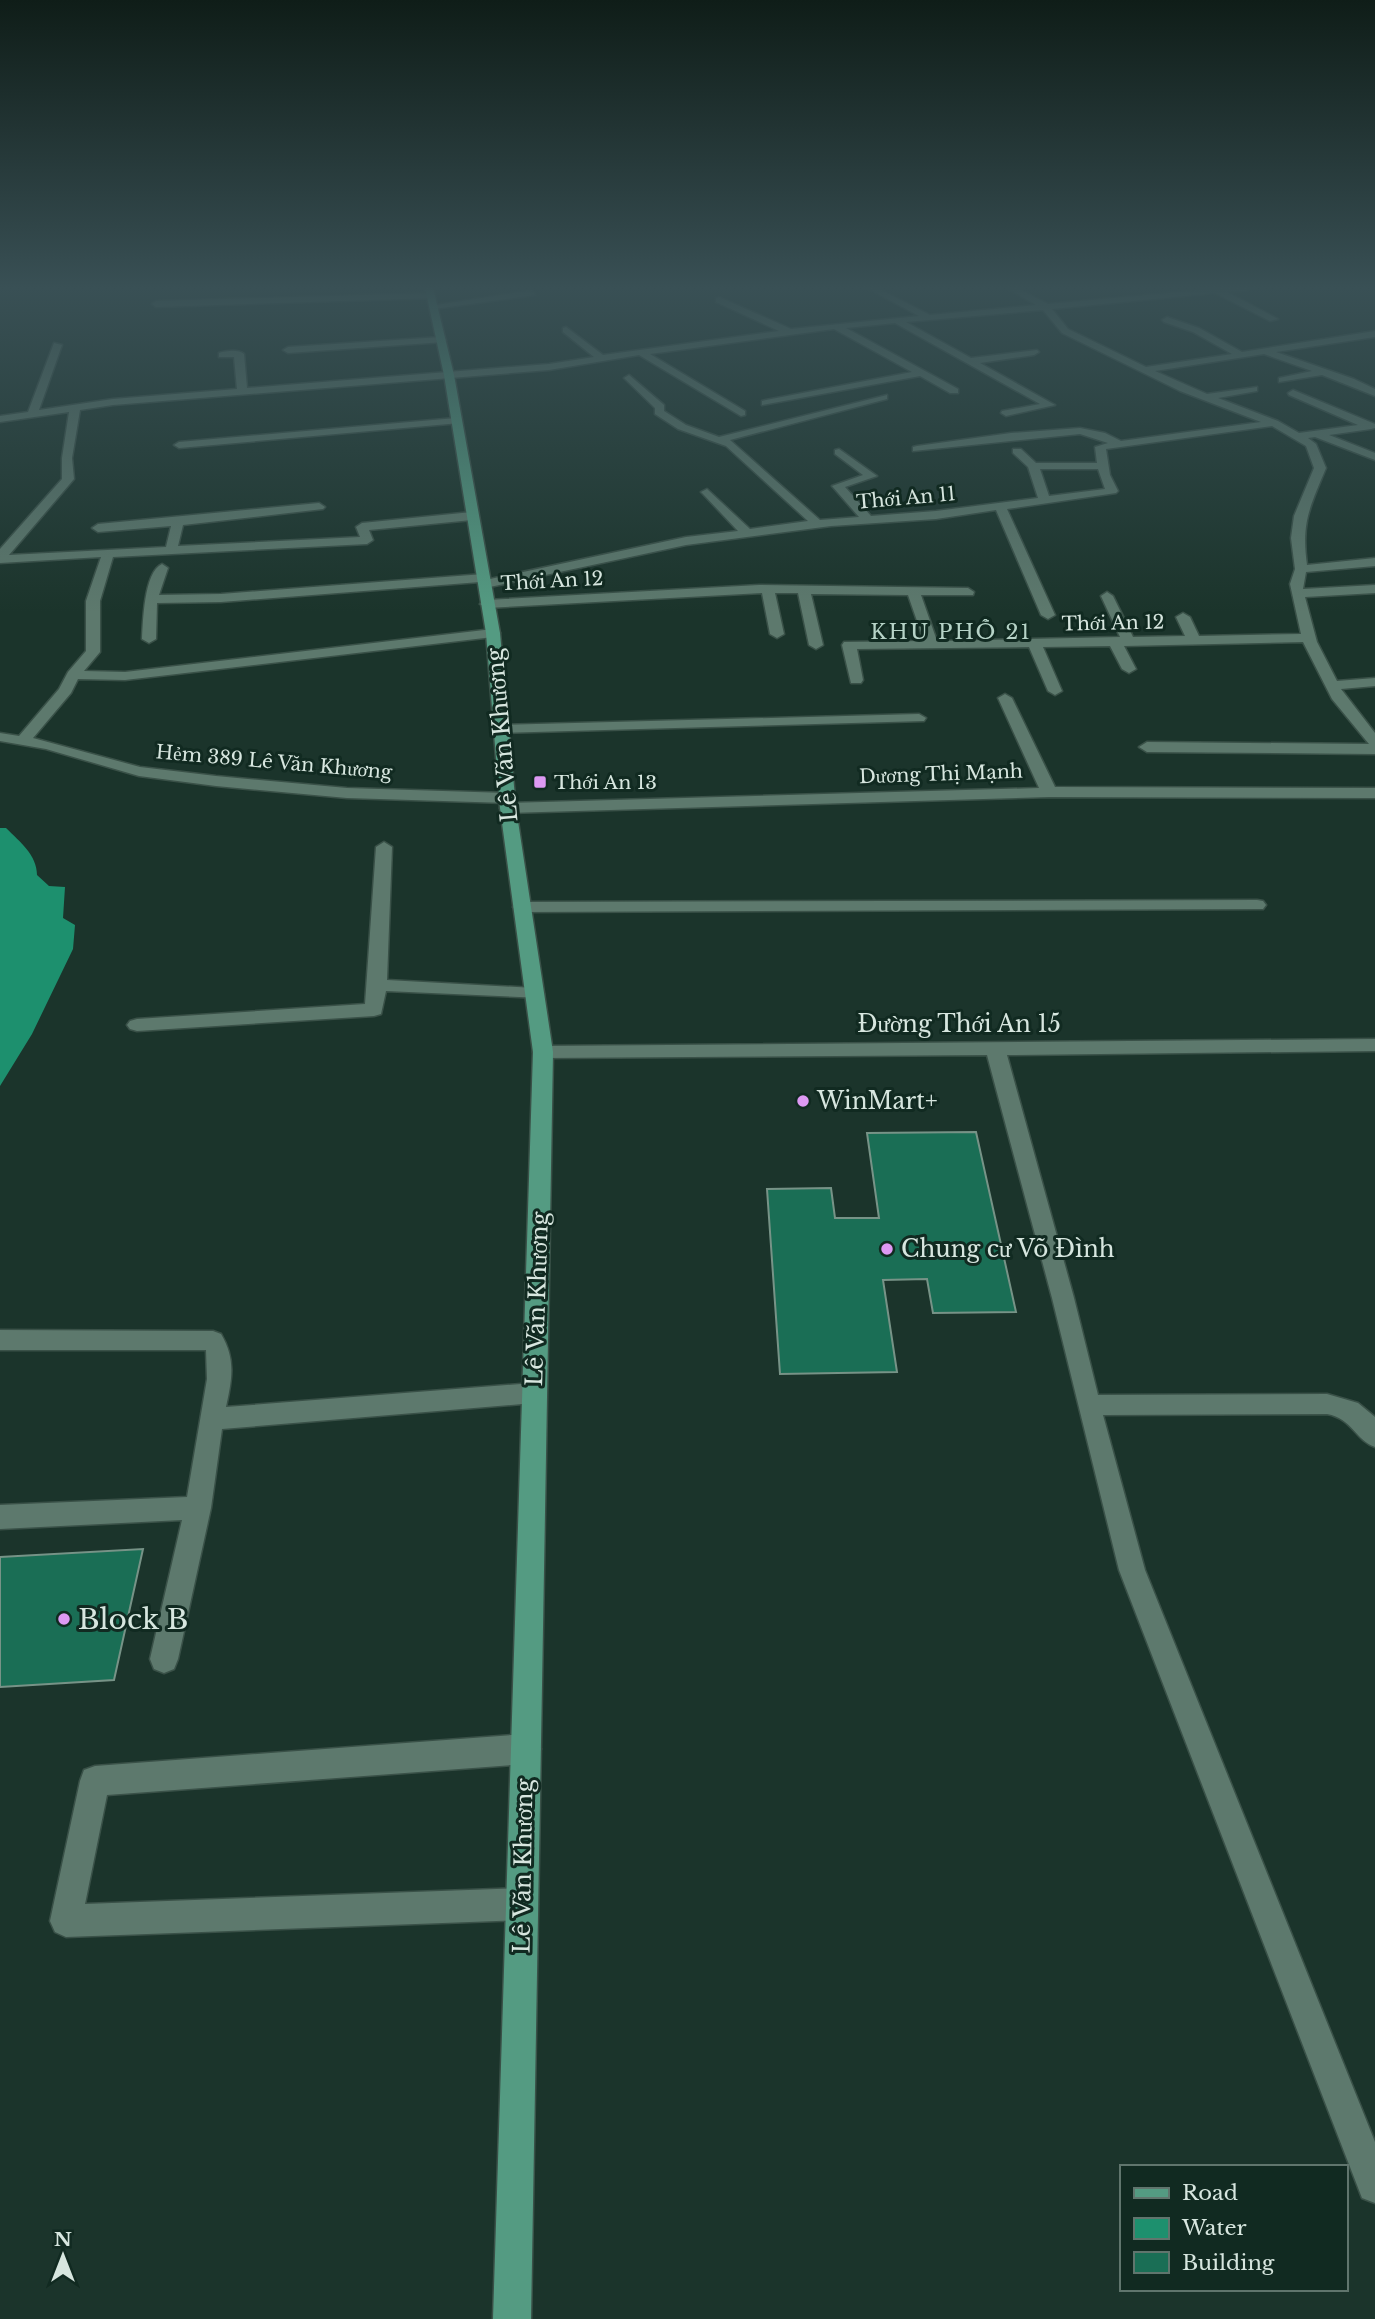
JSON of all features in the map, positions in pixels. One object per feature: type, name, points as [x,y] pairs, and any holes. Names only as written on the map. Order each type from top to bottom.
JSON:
[{"type":"main road","name":"Lê Văn Khương","points":[[452,396],[493,633],[508,803],[543,1052],[512,2319]]},
{"type":"street","points":[[32,414],[38,396]]},
{"type":"street","points":[[0,419],[75,407],[181,396]]},
{"type":"street","points":[[649,396],[660,407],[659,412],[682,427],[730,444],[818,524]]},
{"type":"street","points":[[713,396],[741,413]]},
{"type":"street","points":[[766,403],[801,396]]},
{"type":"street","points":[[1006,413],[1050,405],[1034,396]]},
{"type":"street","points":[[1207,397],[1211,396]]},
{"type":"street","points":[[1301,396],[1372,426]]},
{"type":"street","points":[[719,440],[883,397]]},
{"type":"street","points":[[1207,397],[1274,423],[1311,444],[1320,468],[1300,516],[1297,538],[1301,569],[1296,584],[1309,638],[1332,686],[1339,699],[1374,742]]},
{"type":"street","points":[[0,558],[68,479],[67,458],[75,407]]},
{"type":"street","points":[[180,446],[456,421]]},
{"type":"street","points":[[1033,466],[1102,467],[1100,447],[1274,423]]},
{"type":"street","points":[[1300,436],[1372,426]]},
{"type":"street","points":[[917,449],[1011,436],[1080,431],[1101,435],[1119,444]]},
{"type":"street","points":[[1317,434],[1375,457]]},
{"type":"street","points":[[1017,451],[1033,466],[1045,499]]},
{"type":"street","points":[[839,452],[871,477],[838,486],[868,520]]},
{"type":"street","name":"Thới An 11","points":[[151,599],[221,598],[485,581],[686,541],[746,532],[936,515],[1112,491],[1102,467]]},
{"type":"street","points":[[707,492],[746,532]]},
{"type":"street","points":[[999,505],[1048,615]]},
{"type":"street","points":[[98,528],[319,507]]},
{"type":"street","points":[[0,558],[368,540],[362,527],[472,516]]},
{"type":"street","points":[[171,551],[178,522]]},
{"type":"street","points":[[23,741],[66,690],[73,675],[93,652],[93,601],[108,554]]},
{"type":"street","points":[[1301,569],[1375,562]]},
{"type":"street","points":[[149,639],[151,599],[162,568]]},
{"type":"street","points":[[1298,593],[1375,589]]},
{"type":"street","points":[[768,590],[777,634]]},
{"type":"street","name":"Thới An 12","points":[[487,604],[768,590],[968,592]]},
{"type":"street","points":[[803,590],[816,645]]},
{"type":"street","points":[[913,592],[932,645]]},
{"type":"street","points":[[1107,596],[1129,669]]},
{"type":"street","points":[[1183,617],[1194,640]]},
{"type":"street","points":[[73,675],[137,675],[493,633]]},
{"type":"street","name":"Thới An 12","points":[[856,680],[849,645],[1309,638]]},
{"type":"street","points":[[1034,643],[1055,691]]},
{"type":"street","points":[[1332,686],[1375,681]]},
{"type":"street","points":[[1005,698],[1049,792]]},
{"type":"street","points":[[501,729],[919,718]]},
{"type":"street","name":"Hẻm 389 Lê Văn Khương","points":[[0,737],[48,745],[139,771],[347,793],[508,803]]},
{"type":"street","points":[[1146,747],[1374,742]]},
{"type":"street","name":"Dương Thị Mạnh","points":[[508,803],[1049,792],[1375,793]]},
{"type":"street","points":[[137,1024],[374,1010],[378,985],[384,847]]},
{"type":"street","points":[[522,907],[1257,905]]},
{"type":"street","points":[[378,985],[535,994]]},
{"type":"street","name":"Đường Thới An 15","points":[[543,1052],[1375,1045]]},
{"type":"street","points":[[995,1048],[1063,1298],[1132,1570],[1375,2185]]},
{"type":"street","points":[[0,1340],[213,1342],[219,1349],[221,1364],[198,1508],[164,1659]]},
{"type":"street","points":[[211,1419],[534,1393]]},
{"type":"street","points":[[1088,1405],[1327,1404],[1356,1413],[1365,1419],[1375,1436]]},
{"type":"street","points":[[0,1517],[198,1508]]},
{"type":"street","points":[[522,1904],[66,1921],[95,1781],[526,1749]]},
{"type":"water","points":[[0,828],[6,828],[27,849],[34,861],[37,875],[49,886],[65,887],[63,918],[75,925],[73,949],[32,1034],[0,1086]]},
{"type":"building","name":"Chung cư Võ Đình","points":[[976,1132],[1016,1312],[933,1313],[927,1279],[883,1280],[897,1372],[780,1374],[767,1189],[831,1188],[835,1218],[879,1218],[867,1133]]},
{"type":"building","name":"Block B","points":[[143,1549],[114,1680],[0,1687],[0,1557]]},
{"type":"place","name":"Thới An 13","points":[[540,782]]},
{"type":"place","name":"WinMart+","points":[[803,1101]]},
{"type":"place","name":"Chung cư Võ Đình","points":[[887,1249]]},
{"type":"place","name":"Block B","points":[[64,1619]]},
{"type":"district","name":"KHU PHỐ 21","points":[[951,632]]}]
